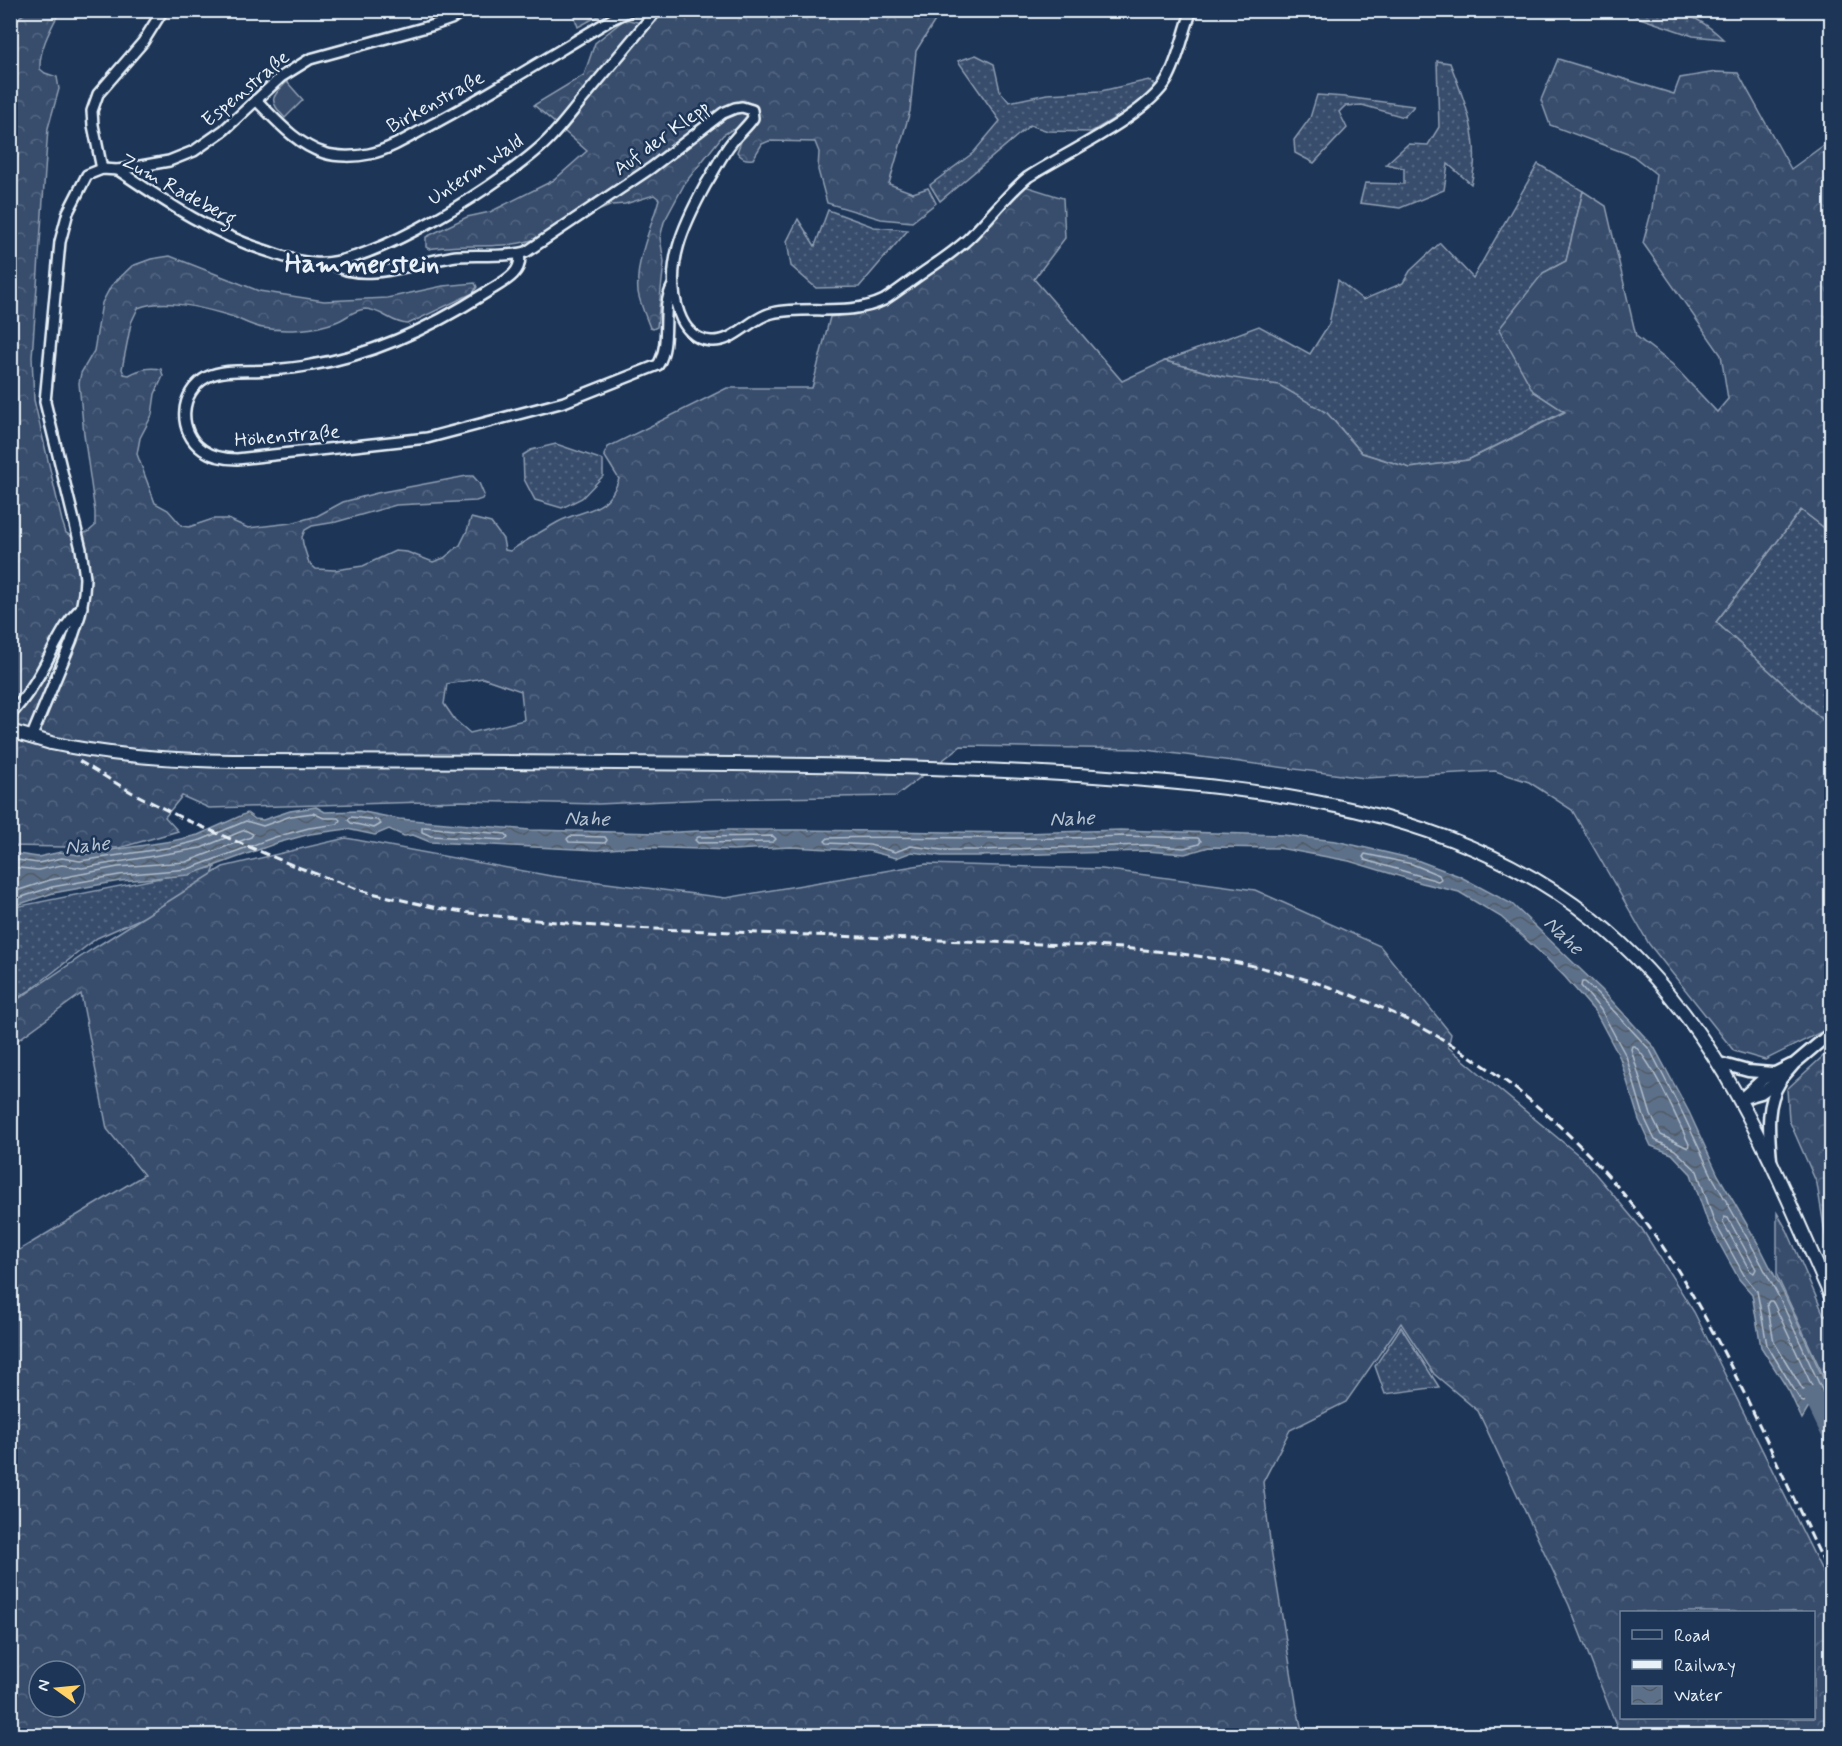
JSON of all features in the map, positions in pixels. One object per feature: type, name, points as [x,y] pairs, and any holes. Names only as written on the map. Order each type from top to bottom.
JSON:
[{"type":"main road","points":[[10,731],[51,743],[117,755],[172,759],[875,766],[1037,772],[1215,788],[1290,798],[1399,821],[1458,842],[1518,869],[1565,898],[1612,935],[1658,980],[1678,1004],[1719,1063],[1740,1099],[1771,1160],[1832,1299]]},
{"type":"street","points":[[32,738],[71,642],[82,608],[85,578],[84,565],[48,417],[46,395],[60,242],[68,212],[82,182],[94,170],[102,169],[92,111],[98,94],[143,42],[163,10]]},
{"type":"street","name":"Espenstraße","points":[[118,170],[170,161],[194,152],[224,130],[281,77],[310,59],[434,25],[451,19],[464,10]]},
{"type":"street","name":"Birkenstraße","points":[[256,100],[311,148],[338,156],[368,154],[382,150],[446,117],[612,19],[632,10]]},
{"type":"street","name":"Unterm Wald","points":[[331,263],[394,241],[482,191],[527,158],[549,139],[657,10]]},
{"type":"street","name":"Auf der Klepp","points":[[672,287],[684,324],[691,333],[699,338],[715,342],[771,313],[837,310],[881,301],[941,261],[969,238],[998,205],[1028,177],[1123,119],[1156,94],[1171,70],[1192,10]]},
{"type":"street","name":"Auf der Klepp","points":[[519,254],[534,248],[651,168],[723,113],[735,108],[752,110],[753,118],[724,154],[682,231],[675,256],[672,287],[668,299],[664,350],[658,365]]},
{"type":"street","name":"Zum Radeberg","points":[[102,169],[118,170],[188,215],[229,238],[292,259],[312,263],[331,263],[342,270],[380,272],[456,256],[519,254]]},
{"type":"street","name":"Höhenstraße","points":[[519,254],[519,269],[510,277],[455,311],[380,346],[314,365],[226,373],[205,378],[186,402],[184,412],[188,432],[203,450],[226,459],[401,442],[428,438],[564,402],[658,365]]},
{"type":"street","points":[[10,715],[38,677],[67,624],[82,608]]},
{"type":"street","points":[[1740,1099],[1794,1064],[1832,1032]]},
{"type":"street","points":[[1719,1063],[1777,1076]]},
{"type":"street","points":[[1771,1160],[1769,1113],[1777,1076]]},
{"type":"green space","points":[[572,10],[608,10],[608,11],[578,27]]},
{"type":"green space","points":[[651,10],[941,11],[916,51],[910,111],[889,184],[913,193],[928,188],[936,203],[912,222],[881,219],[827,203],[818,170],[819,152],[815,142],[769,141],[762,144],[753,159],[748,159],[737,152],[746,129],[731,130],[723,135],[685,183],[664,222],[660,238],[664,262],[657,327],[653,329],[650,328],[640,301],[638,280],[641,257],[659,199],[654,195],[625,204],[612,205],[593,213],[543,247],[532,240],[494,246],[429,249],[426,247],[426,237],[467,217],[490,212],[554,180],[587,151],[534,105],[584,75],[595,43],[625,19],[641,23]]},
{"type":"green space","points":[[1655,10],[1689,16],[1700,21],[1723,39],[1693,36],[1626,11]]},
{"type":"green space","points":[[27,11],[60,11],[46,39],[40,61],[40,69],[57,77],[59,89],[48,128],[32,357],[34,400],[62,521],[66,533],[71,536],[88,532],[95,526],[79,383],[81,373],[94,351],[102,303],[111,286],[132,266],[151,259],[170,256],[259,291],[324,301],[387,298],[443,286],[475,283],[477,287],[473,293],[408,324],[365,309],[328,325],[300,330],[281,330],[258,327],[229,315],[181,305],[158,304],[138,308],[131,323],[122,369],[124,374],[129,375],[144,369],[161,369],[163,376],[155,394],[152,415],[140,438],[137,454],[155,503],[168,510],[182,526],[189,527],[213,519],[228,519],[248,528],[291,523],[317,516],[343,502],[377,493],[467,476],[473,476],[479,483],[484,495],[482,499],[476,501],[396,505],[336,522],[312,526],[305,530],[302,537],[309,563],[316,569],[335,570],[363,566],[395,551],[407,552],[433,562],[444,558],[460,545],[471,518],[491,523],[503,539],[505,550],[510,551],[558,522],[594,508],[608,499],[619,479],[604,455],[608,447],[727,388],[812,388],[830,317],[857,313],[890,302],[974,240],[1025,186],[1063,198],[1065,238],[1034,279],[1122,381],[1165,361],[1221,376],[1279,385],[1327,413],[1362,453],[1410,468],[1468,460],[1565,412],[1533,391],[1499,329],[1543,273],[1566,261],[1583,191],[1606,206],[1636,336],[1672,364],[1717,412],[1728,399],[1721,355],[1643,243],[1652,209],[1656,174],[1633,156],[1550,125],[1541,100],[1558,59],[1674,94],[1680,78],[1716,72],[1738,73],[1791,169],[1831,140],[1831,533],[1801,510],[1716,622],[1824,721],[1831,722],[1831,1030],[1829,1028],[1765,1060],[1734,1051],[1649,944],[1572,810],[1529,782],[1495,771],[1365,778],[1139,749],[961,746],[896,796],[710,799],[598,804],[462,801],[209,808],[182,796],[165,817],[178,831],[119,848],[11,846],[10,23]],"holes":[[[483,678],[521,691],[524,720],[470,733],[455,720],[444,704],[447,684]]]},
{"type":"green space","points":[[976,55],[994,64],[1000,91],[1009,102],[1047,94],[1101,91],[1149,80],[1158,87],[1142,102],[1091,132],[1048,131],[1030,125],[940,201],[930,185],[973,153],[1000,121],[958,61]]},
{"type":"green space","points":[[1437,61],[1450,63],[1466,107],[1474,153],[1471,184],[1448,164],[1444,190],[1400,208],[1360,203],[1365,183],[1404,184],[1404,168],[1386,164],[1408,144],[1428,145],[1439,127]]},
{"type":"green space","points":[[287,82],[303,100],[285,118],[276,107],[274,100],[277,92]]},
{"type":"green space","points":[[1317,95],[1414,106],[1404,117],[1362,105],[1345,106],[1339,112],[1347,128],[1314,163],[1295,153],[1294,140],[1310,118]]},
{"type":"green space","points":[[1538,164],[1583,191],[1566,261],[1543,273],[1533,391],[1565,411],[1468,460],[1410,468],[1362,453],[1327,413],[1221,376],[1165,361],[1259,326],[1310,354],[1329,324],[1338,280],[1363,300],[1403,283],[1410,271],[1440,243],[1473,278]]},
{"type":"green space","points":[[828,210],[874,227],[908,230],[859,287],[816,288],[791,266],[787,241],[798,219],[815,246]]},
{"type":"green space","points":[[556,444],[603,460],[603,476],[582,498],[562,508],[535,500],[524,479],[523,455],[531,450]]},
{"type":"green space","points":[[1801,510],[1831,533],[1831,722],[1824,721],[1716,622]]},
{"type":"green space","points":[[346,838],[551,876],[726,898],[926,864],[1102,869],[1255,890],[1380,946],[1451,1034],[1448,1047],[1582,1158],[1642,1229],[1694,1312],[1831,1589],[1831,1735],[1620,1735],[1569,1605],[1478,1411],[1434,1374],[1401,1323],[1346,1402],[1290,1430],[1263,1482],[1271,1549],[1303,1735],[11,1735],[11,1255],[144,1175],[107,1129],[81,994],[11,1045],[11,1004],[91,950],[223,867]]},
{"type":"green space","points":[[215,867],[207,889],[97,938],[29,991],[11,1002],[10,908]]},
{"type":"green space","points":[[1831,1049],[1831,1260],[1817,1184],[1789,1120],[1787,1089]]},
{"type":"green space","points":[[1777,1213],[1787,1230],[1824,1315],[1831,1313],[1831,1392],[1777,1276]]},
{"type":"green space","points":[[1401,1327],[1439,1387],[1385,1394],[1375,1366]]},
{"type":"water","points":[[316,807],[325,812],[359,811],[399,819],[530,830],[658,833],[799,830],[1024,833],[1120,830],[1283,835],[1336,841],[1414,859],[1459,876],[1512,904],[1602,990],[1654,1047],[1689,1112],[1718,1175],[1760,1247],[1786,1298],[1831,1395],[1831,1429],[1812,1402],[1802,1419],[1789,1391],[1761,1347],[1752,1294],[1739,1279],[1708,1223],[1691,1174],[1672,1154],[1651,1146],[1639,1120],[1620,1058],[1596,1013],[1565,977],[1501,917],[1459,892],[1349,861],[1279,848],[1209,847],[1185,854],[1146,851],[941,856],[912,852],[896,858],[869,851],[791,847],[733,850],[634,847],[598,850],[430,842],[413,835],[404,836],[389,829],[375,835],[347,829],[310,834],[277,843],[189,875],[120,881],[53,893],[11,907],[11,853],[38,857],[61,852],[79,855],[172,841],[198,835],[247,813],[255,819],[263,820],[290,811]]},
{"type":"waterway","name":"Nahe","points":[[1812,1395],[1832,1437]]},
{"type":"railway","points":[[79,761],[131,792],[186,820],[292,865],[363,891],[437,908],[605,927],[1092,946],[1163,952],[1209,958],[1279,972],[1340,991],[1398,1015],[1454,1046],[1506,1082],[1556,1123],[1601,1168],[1641,1217],[1699,1306],[1758,1422],[1832,1579]]},
{"type":"district","name":"Hammerstein","points":[[362,263]]}]
